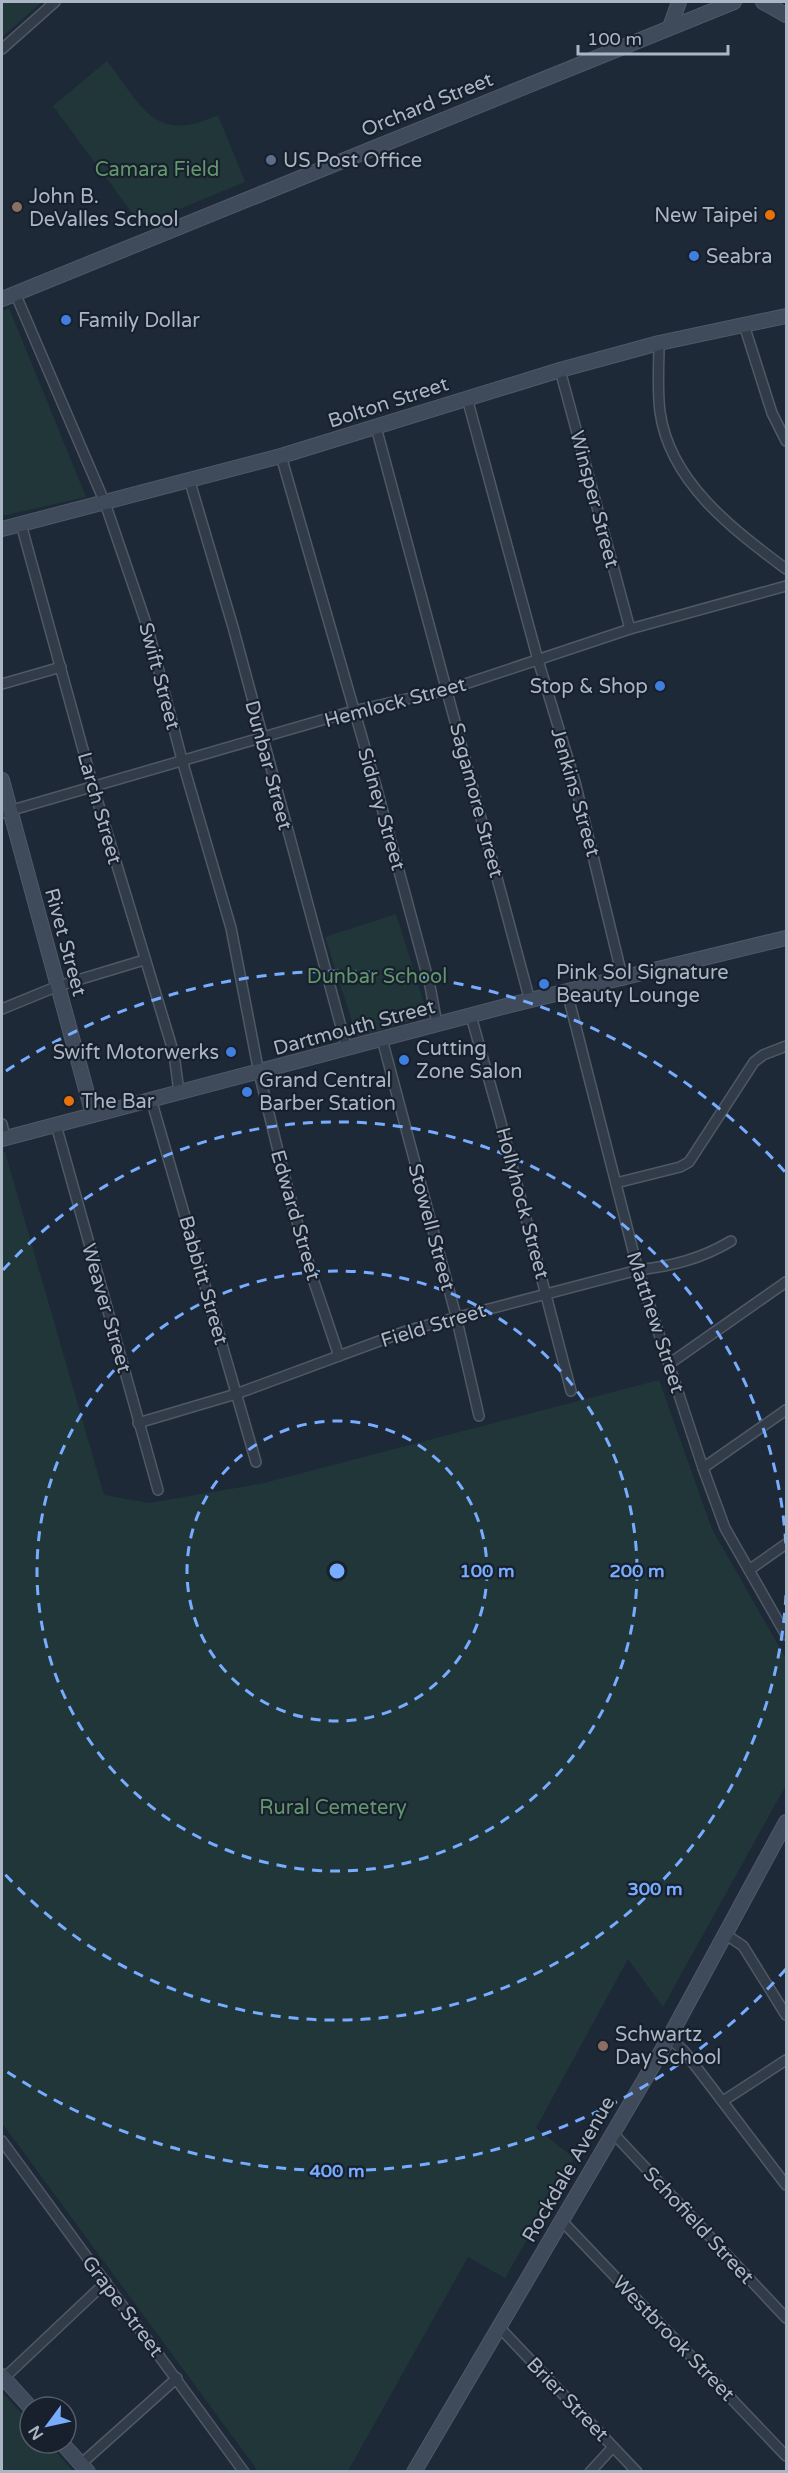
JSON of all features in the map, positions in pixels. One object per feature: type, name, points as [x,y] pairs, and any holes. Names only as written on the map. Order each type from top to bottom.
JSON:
[{"type":"street","points":[[2,49],[55,2]]},
{"type":"street","points":[[670,27],[679,2]]},
{"type":"street","name":"Orchard Street","points":[[8,296],[734,2]]},
{"type":"street","points":[[763,2],[786,15]]},
{"type":"street","name":"Swift Street","points":[[8,296],[105,503],[148,629],[182,760],[231,928],[259,1073]]},
{"type":"street","name":"Bolton Street","points":[[2,529],[190,482],[560,370],[659,343],[786,316]]},
{"type":"street","points":[[744,326],[772,413],[786,441]]},
{"type":"street","points":[[659,343],[660,415],[683,469],[719,516],[786,569]]},
{"type":"street","name":"Winsper Street","points":[[560,370],[630,629]]},
{"type":"street","name":"Jenkins Street","points":[[467,398],[538,660],[578,793],[623,980]]},
{"type":"street","name":"Sagamore Street","points":[[376,426],[530,1001]]},
{"type":"street","name":"Sidney Street","points":[[281,456],[315,566],[353,711],[407,900],[437,1024]]},
{"type":"street","name":"Dunbar Street","points":[[190,482],[347,1049]]},
{"type":"street","name":"Larch Street","points":[[21,524],[93,786],[174,1054],[179,1092]]},
{"type":"street","name":"Hemlock Street","points":[[6,812],[353,711],[447,690],[630,629],[786,586]]},
{"type":"street","points":[[2,684],[61,667]]},
{"type":"street","name":"Rivet Street","points":[[2,780],[6,812],[93,1115]]},
{"type":"street","name":"Dartmouth Street","points":[[3,1139],[437,1024],[786,938]]},
{"type":"street","points":[[2,1009],[57,986],[144,960]]},
{"type":"street","name":"Matthew Street","points":[[567,992],[638,1270],[703,1468],[725,1528],[786,1635]]},
{"type":"street","name":"Hollyhock Street","points":[[471,1016],[571,1390]]},
{"type":"street","name":"Stowell Street","points":[[382,1039],[456,1316],[479,1416]]},
{"type":"street","points":[[616,1183],[680,1167],[688,1162],[754,1062],[763,1055],[786,1046]]},
{"type":"street","name":"Edward Street","points":[[259,1073],[313,1279],[339,1356]]},
{"type":"street","name":"Babbitt Street","points":[[151,1099],[256,1462]]},
{"type":"street","points":[[2,1124],[3,1139]]},
{"type":"street","name":"Weaver Street","points":[[56,1125],[158,1490]]},
{"type":"street","name":"Field Street","points":[[138,1423],[236,1394],[456,1316],[638,1270],[667,1267],[708,1255],[731,1241]]},
{"type":"street","points":[[669,1364],[786,1282]]},
{"type":"street","points":[[703,1468],[786,1410]]},
{"type":"street","points":[[748,1570],[786,1544]]},
{"type":"street","name":"Rockdale Avenue","points":[[414,2472],[669,2037],[785,1828]]},
{"type":"street","points":[[725,1934],[743,1946],[786,2015]]},
{"type":"street","points":[[669,2037],[684,2051],[786,2186]]},
{"type":"street","points":[[723,2101],[786,2060]]},
{"type":"street","name":"Schofield Street","points":[[612,2133],[786,2318]]},
{"type":"street","name":"Grape Street","points":[[2,2142],[5,2154],[106,2282],[244,2472]]},
{"type":"street","name":"Westbrook Street","points":[[561,2220],[786,2456]]},
{"type":"street","points":[[18,2395],[2,2378],[106,2282]]},
{"type":"street","name":"Brier Street","points":[[499,2327],[637,2472]]},
{"type":"street","points":[[73,2455],[85,2468],[177,2378]]},
{"type":"street","points":[[590,2472],[613,2446]]},
{"type":"green space","points":[[2,2],[42,2],[2,37]]},
{"type":"green space","name":"Camara Field","points":[[107,61],[141,106],[164,123],[179,126],[218,115],[245,182],[141,225],[53,106]]},
{"type":"green space","points":[[9,308],[86,497],[2,516],[2,311]]},
{"type":"green space","name":"Dunbar School","points":[[396,914],[428,1016],[357,1037],[325,937]]},
{"type":"green space","name":"Rural Cemetery","points":[[5,1152],[104,1495],[149,1503],[264,1483],[659,1380],[712,1529],[786,1659],[786,1785],[663,2007],[628,1959],[536,2128],[574,2158],[505,2278],[468,2257],[348,2471],[258,2471],[2,2123],[2,1153]]},
{"type":"green space","points":[[3,2393],[18,2410],[18,2455],[59,2455],[73,2471],[2,2471]]},
{"type":"place","name":"US Post Office","points":[[271,160]]},
{"type":"place","name":"John B. DeValles School","points":[[17,207]]},
{"type":"place","name":"New Taipei","points":[[770,215]]},
{"type":"place","name":"Seabra","points":[[694,256]]},
{"type":"place","name":"Family Dollar","points":[[66,320]]},
{"type":"place","name":"Stop & Shop","points":[[660,686]]},
{"type":"place","name":"Pink Sol Signature Beauty Lounge","points":[[544,984]]},
{"type":"place","name":"Swift Motorwerks","points":[[231,1052]]},
{"type":"place","name":"Cutting Zone Salon","points":[[404,1060]]},
{"type":"place","name":"Grand Central Barber Station","points":[[247,1092]]},
{"type":"place","name":"The Bar","points":[[69,1101]]},
{"type":"place","name":"Schwartz Day School","points":[[603,2046]]}]
